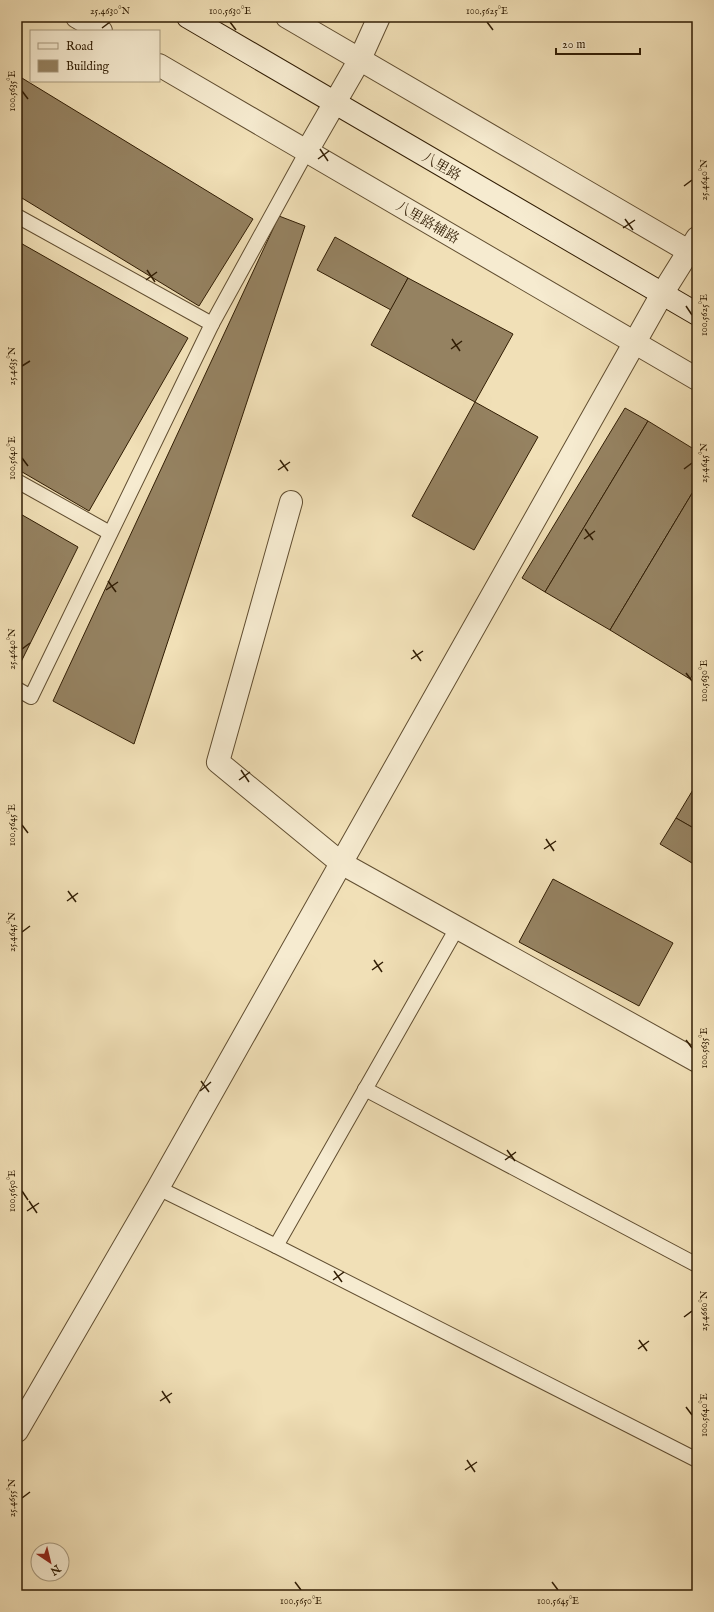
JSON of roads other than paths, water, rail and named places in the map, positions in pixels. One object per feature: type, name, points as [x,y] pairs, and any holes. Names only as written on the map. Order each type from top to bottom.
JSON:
[{"type":"street","points":[[77,17],[99,30]]},
{"type":"street","name":"八里路","points":[[188,17],[697,314]]},
{"type":"street","points":[[17,1431],[158,1188],[662,294],[694,248],[287,17]]},
{"type":"street","points":[[307,151],[360,59],[379,17]]},
{"type":"street","name":"八里路辅路","points":[[160,66],[697,379]]},
{"type":"street","points":[[291,502],[218,762],[341,863],[697,1061]]},
{"type":"lane","points":[[17,689],[31,697],[212,324],[307,151]]},
{"type":"lane","points":[[17,216],[212,324]]},
{"type":"lane","points":[[17,481],[110,533]]},
{"type":"lane","points":[[276,1246],[457,928]]},
{"type":"lane","points":[[365,1090],[697,1265]]},
{"type":"lane","points":[[158,1188],[276,1246],[697,1460]]}]
